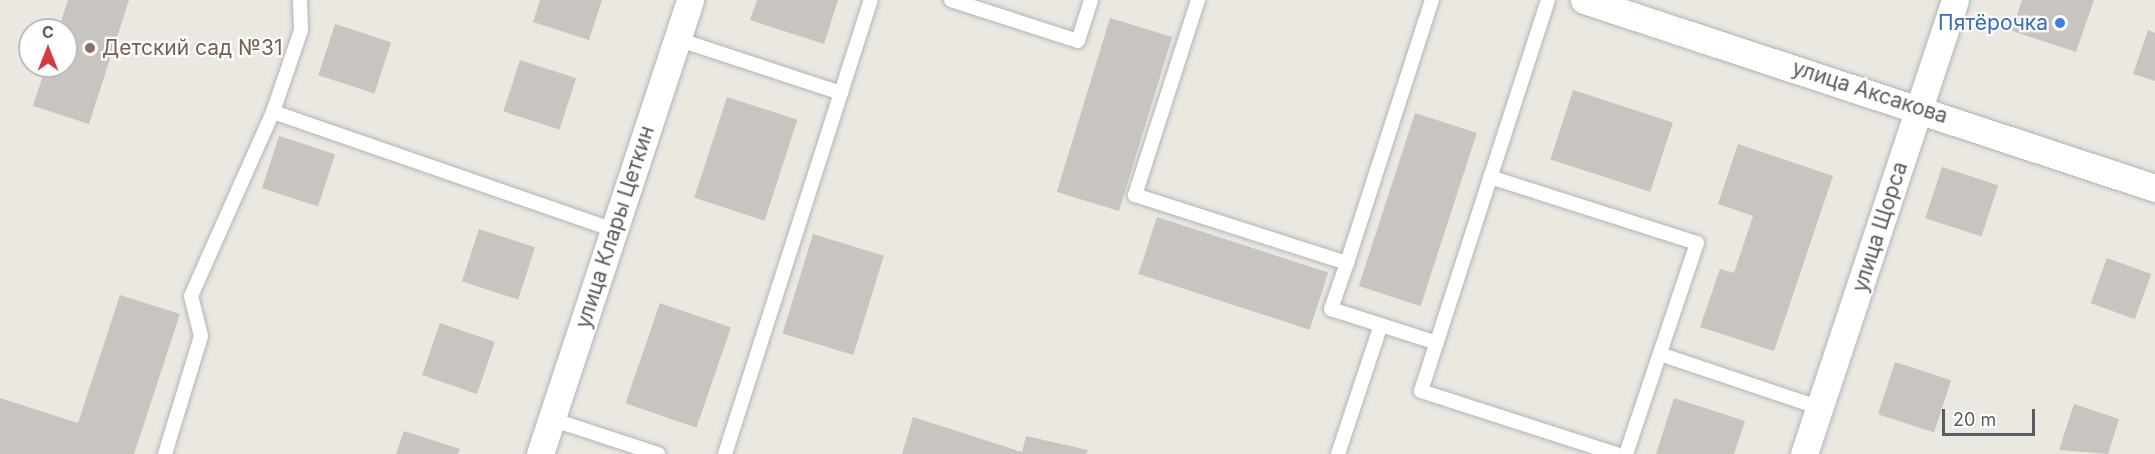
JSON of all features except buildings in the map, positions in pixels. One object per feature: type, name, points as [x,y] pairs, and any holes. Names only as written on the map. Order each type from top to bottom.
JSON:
[{"type":"street","name":"улица Клары Цеткин","points":[[540,454],[690,0]]},
{"type":"street","name":"улица Аксакова","points":[[1584,0],[1920,108],[2155,188]]},
{"type":"street","name":"улица Щорса","points":[[1804,454],[1955,0]]},
{"type":"lane","points":[[165,454],[201,336],[191,296],[273,112],[301,30],[300,0]]},
{"type":"lane","points":[[725,454],[871,0]]},
{"type":"lane","points":[[951,0],[1078,41],[1091,0]]},
{"type":"lane","points":[[1198,0],[1135,195],[1347,263]]},
{"type":"lane","points":[[1432,0],[1331,309],[1437,343]]},
{"type":"lane","points":[[1548,0],[1421,391],[1616,454]]},
{"type":"lane","points":[[677,39],[841,93]]},
{"type":"lane","points":[[273,112],[614,230]]},
{"type":"lane","points":[[1490,177],[1696,243],[1626,454]]},
{"type":"lane","points":[[1338,454],[1381,325]]},
{"type":"lane","points":[[1660,354],[1820,408]]},
{"type":"lane","points":[[551,419],[658,454]]},
{"type":"place","name":"Пятёрочка","points":[[2060,23]]},
{"type":"place","name":"Детский сад №31","points":[[90,48]]}]
